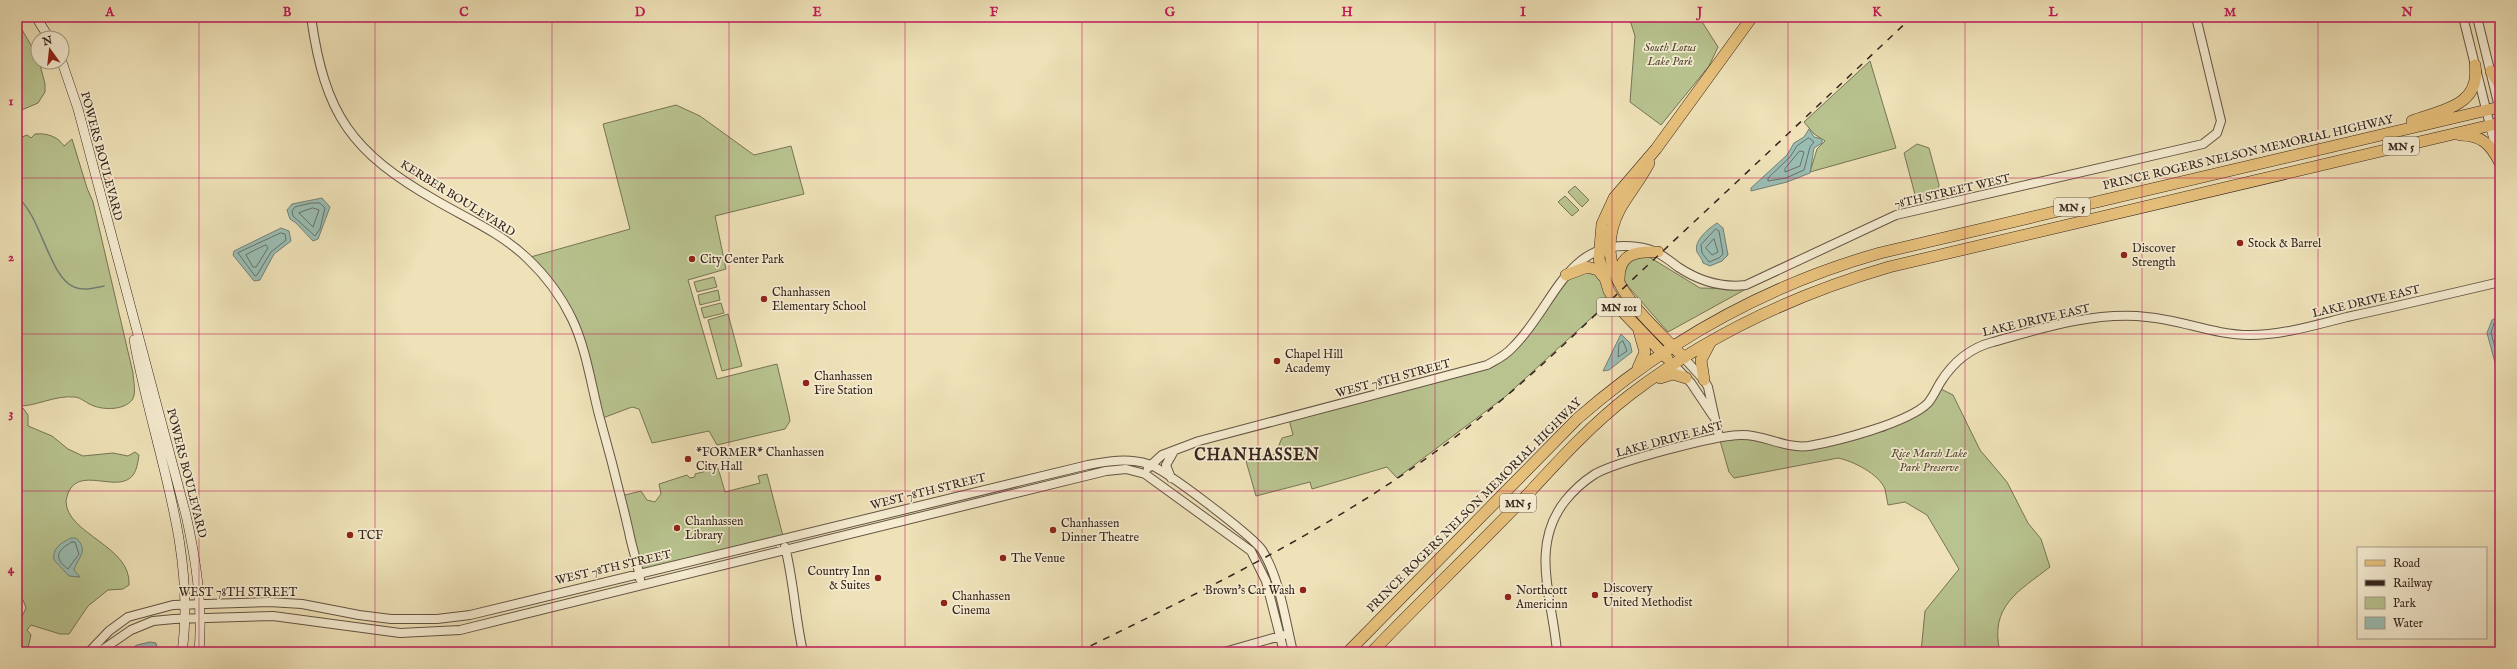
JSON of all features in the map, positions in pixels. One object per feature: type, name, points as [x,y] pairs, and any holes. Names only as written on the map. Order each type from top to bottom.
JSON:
[{"type":"main road","points":[[36,17],[44,30]]},
{"type":"main road","name":"MN 101","points":[[1684,358],[1635,307],[1619,286],[1613,270],[1611,247],[1613,227],[1620,209],[1656,149],[1752,17]]},
{"type":"main road","points":[[2321,148],[2393,127],[2458,104],[2474,89],[2475,65]]},
{"type":"main road","name":"POWERS BOULEVARD","points":[[65,70],[78,109],[128,303],[186,515],[194,553],[200,605],[199,652]]},
{"type":"main road","points":[[2491,71],[2500,86]]},
{"type":"main road","name":"MN 5","points":[[2486,110],[2500,108]]},
{"type":"main road","name":"PRINCE ROGERS NELSON MEMORIAL HIGHWAY","points":[[1348,652],[1560,434],[1636,371],[1663,352],[1742,306],[1799,280],[1846,263],[1906,246],[2486,110]]},
{"type":"main road","points":[[2495,124],[2500,162]]},
{"type":"main road","name":"MN 5","points":[[1372,652],[1527,495],[1564,453],[1641,387],[1673,364],[1711,341],[1780,306],[1840,282],[1889,267],[2495,124]]},
{"type":"main road","points":[[2446,136],[2467,135],[2482,139],[2493,149],[2500,162]]},
{"type":"main road","name":"MN 101","points":[[1656,149],[1638,168],[1611,202],[1602,224],[1598,249],[1603,276],[1613,298],[1638,328],[1673,364]]},
{"type":"main road","points":[[1619,286],[1620,269],[1626,258],[1642,252],[1658,252]]},
{"type":"main road","points":[[1566,276],[1587,267],[1598,270],[1603,276]]},
{"type":"main road","name":"POWERS BOULEVARD","points":[[128,303],[143,388],[180,544],[186,604],[186,619],[182,652]]},
{"type":"main road","points":[[1636,371],[1645,352],[1638,328]]},
{"type":"main road","points":[[1704,380],[1701,360],[1711,341]]},
{"type":"main road","points":[[1641,387],[1673,374],[1686,378]]},
{"type":"street","name":"KERBER BOULEVARD","points":[[311,17],[317,56],[330,97],[341,119],[360,145],[383,166],[419,189],[497,234],[527,258],[554,288],[572,320],[582,352],[639,575],[640,587]]},
{"type":"street","name":"78TH STREET WEST","points":[[1598,249],[1637,246],[1658,252],[1700,279],[1732,286],[1746,285],[1896,215],[2195,147],[2211,140],[2217,133],[2220,127],[2221,115],[2196,17]]},
{"type":"street","points":[[2463,17],[2486,110],[2495,124]]},
{"type":"street","points":[[2477,17],[2500,108]]},
{"type":"street","name":"WEST 78TH STREET","points":[[89,652],[108,631],[128,617],[174,605],[269,602],[302,604],[359,615],[437,619],[470,615],[1104,462],[1131,461],[1150,464],[1156,459],[1177,449],[1488,365],[1513,348],[1566,276],[1583,258],[1598,249]]},
{"type":"street","name":"LAKE DRIVE EAST","points":[[1557,652],[1555,623],[1544,563],[1546,538],[1564,501],[1597,473],[1620,464],[1719,437],[1749,435],[1790,446],[1808,446],[1894,423],[1913,415],[1928,403],[1956,361],[1973,350],[1992,342],[2082,321],[2102,317],[2145,316],[2229,334],[2271,334],[2500,282]]},
{"type":"street","points":[[1684,358],[1704,380],[1712,400],[1719,437]]},
{"type":"street","points":[[1673,364],[1686,378],[1714,416]]},
{"type":"street","points":[[1171,478],[1167,472],[1167,462],[1177,449]]},
{"type":"street","points":[[1284,652],[1285,635],[1275,577],[1262,550],[1246,533],[1150,464],[1145,474],[1251,551],[1266,581],[1285,635],[1293,652]]},
{"type":"street","name":"WEST 78TH STREET","points":[[99,652],[131,630],[153,621],[200,618],[285,617],[400,633],[460,630],[640,587],[1106,471],[1126,469],[1145,474]]},
{"type":"street","points":[[784,540],[792,574],[795,616],[804,652]]},
{"type":"street","points":[[1224,652],[1285,635]]},
{"type":"green space","points":[[17,17],[21,17],[21,28],[30,43],[30,70],[41,70],[45,84],[45,92],[38,103],[17,112]]},
{"type":"green space","name":"South Lotus Lake Park","points":[[1629,17],[1699,17],[1718,47],[1709,66],[1661,125],[1630,102],[1635,36]]},
{"type":"green space","points":[[1870,61],[1896,148],[1810,172],[1817,149],[1825,141],[1814,134],[1804,122]]},
{"type":"green space","name":"City Center Park","points":[[676,105],[700,116],[754,155],[791,146],[804,194],[715,216],[726,269],[688,280],[717,379],[777,364],[789,415],[790,421],[785,429],[717,445],[709,431],[652,443],[639,409],[632,407],[600,419],[574,327],[554,288],[527,258],[630,229],[603,124]]},
{"type":"green space","points":[[35,134],[51,136],[64,146],[72,139],[87,188],[93,202],[133,373],[135,390],[132,400],[124,406],[114,408],[98,407],[79,398],[67,397],[52,399],[31,405],[17,406],[17,139],[27,135],[31,138]]},
{"type":"green space","points":[[1917,144],[1929,148],[1939,185],[1935,202],[1918,206],[1904,153]]},
{"type":"green space","points":[[1575,186],[1589,200],[1582,207],[1568,192]]},
{"type":"green space","points":[[1565,196],[1579,210],[1572,216],[1558,202]]},
{"type":"green space","points":[[1646,255],[1700,288],[1746,289],[1668,332],[1625,283],[1623,269],[1628,257]]},
{"type":"green space","points":[[1591,267],[1613,298],[1506,396],[1397,478],[1387,467],[1312,489],[1310,482],[1256,496],[1246,461],[1275,454],[1282,438],[1293,435],[1289,419],[1487,365],[1513,348],[1566,275]]},
{"type":"green space","points":[[714,277],[717,287],[697,292],[694,282]]},
{"type":"green space","points":[[718,290],[720,300],[700,305],[698,295]]},
{"type":"green space","points":[[721,303],[724,313],[704,318],[701,308]]},
{"type":"green space","points":[[728,314],[742,366],[722,371],[708,320]]},
{"type":"green space","name":"Rice Marsh Lake Park Preserve","points":[[1941,389],[1953,395],[1980,450],[2007,482],[2028,523],[2041,539],[2050,567],[2018,592],[2009,601],[2003,611],[1999,623],[1998,636],[2000,652],[1921,652],[1925,611],[1959,569],[1927,515],[1905,502],[1888,505],[1885,489],[1877,478],[1858,465],[1838,458],[1734,478],[1729,472],[1719,437],[1760,438],[1784,445],[1826,441],[1885,431]]},
{"type":"green space","points":[[23,408],[28,415],[28,426],[52,436],[68,449],[83,456],[113,453],[128,456],[135,452],[139,455],[133,475],[126,480],[107,482],[86,480],[77,483],[70,489],[66,501],[69,512],[76,523],[110,550],[120,560],[127,572],[129,585],[123,589],[108,590],[88,606],[69,634],[60,634],[31,625],[27,630],[31,635],[27,652],[17,652],[17,627],[26,608],[23,600],[17,596],[17,432],[20,427],[20,410]]},
{"type":"green space","points":[[718,468],[725,492],[760,483],[758,476],[767,474],[784,540],[639,575],[621,496],[641,491],[647,500],[655,502],[661,494],[659,484],[687,475],[690,478],[695,477],[695,474]]},
{"type":"water","points":[[1809,129],[1814,137],[1822,139],[1822,143],[1814,148],[1810,173],[1787,182],[1751,191],[1751,188],[1787,155],[1794,143],[1804,137]]},
{"type":"water","points":[[322,198],[330,207],[318,239],[313,241],[296,223],[290,219],[287,210],[292,204]]},
{"type":"water","points":[[1717,223],[1723,228],[1728,255],[1722,261],[1710,266],[1703,263],[1696,248],[1702,235]]},
{"type":"water","points":[[281,228],[289,231],[291,241],[274,254],[260,280],[254,281],[233,255],[234,251]]},
{"type":"water","points":[[2500,316],[2500,381],[2487,333],[2492,320]]},
{"type":"water","points":[[1621,334],[1630,343],[1632,352],[1609,370],[1603,371]]},
{"type":"water","points":[[71,538],[76,538],[82,547],[81,554],[74,570],[80,577],[69,576],[54,560],[54,552],[58,546]]},
{"type":"water","points":[[150,642],[156,643],[158,652],[125,652],[137,645]]},
{"type":"waterway","points":[[17,197],[33,217],[51,259],[65,281],[74,287],[81,289],[104,286]]},
{"type":"railway","points":[[1078,652],[1231,575],[1331,520],[1379,490],[1472,424],[1518,386],[1562,346],[1912,17]]},
{"type":"place","name":"Stock & Barrel","points":[[2240,243]]},
{"type":"place","name":"Discover Strength","points":[[2124,255]]},
{"type":"place","name":"City Center Park","points":[[692,259]]},
{"type":"place","name":"Chanhassen Elementary School","points":[[764,299]]},
{"type":"place","name":"Chapel Hill Academy","points":[[1277,361]]},
{"type":"place","name":"Chanhassen Fire Station","points":[[806,383]]},
{"type":"place","name":"*FORMER* Chanhassen City Hall","points":[[688,459]]},
{"type":"place","name":"Chanhassen Library","points":[[677,528]]},
{"type":"place","name":"Chanhassen Dinner Theatre","points":[[1053,530]]},
{"type":"place","name":"TCF","points":[[350,535]]},
{"type":"place","name":"The Venue","points":[[1003,558]]},
{"type":"place","name":"Country Inn & Suites","points":[[878,578]]},
{"type":"place","name":"Brown's Car Wash","points":[[1303,590]]},
{"type":"place","name":"Discovery United Methodist","points":[[1595,595]]},
{"type":"place","name":"Northcott Americinn","points":[[1508,597]]},
{"type":"place","name":"Chanhassen Cinema","points":[[944,603]]},
{"type":"district","name":"CHANHASSEN","points":[[1257,454]]}]
